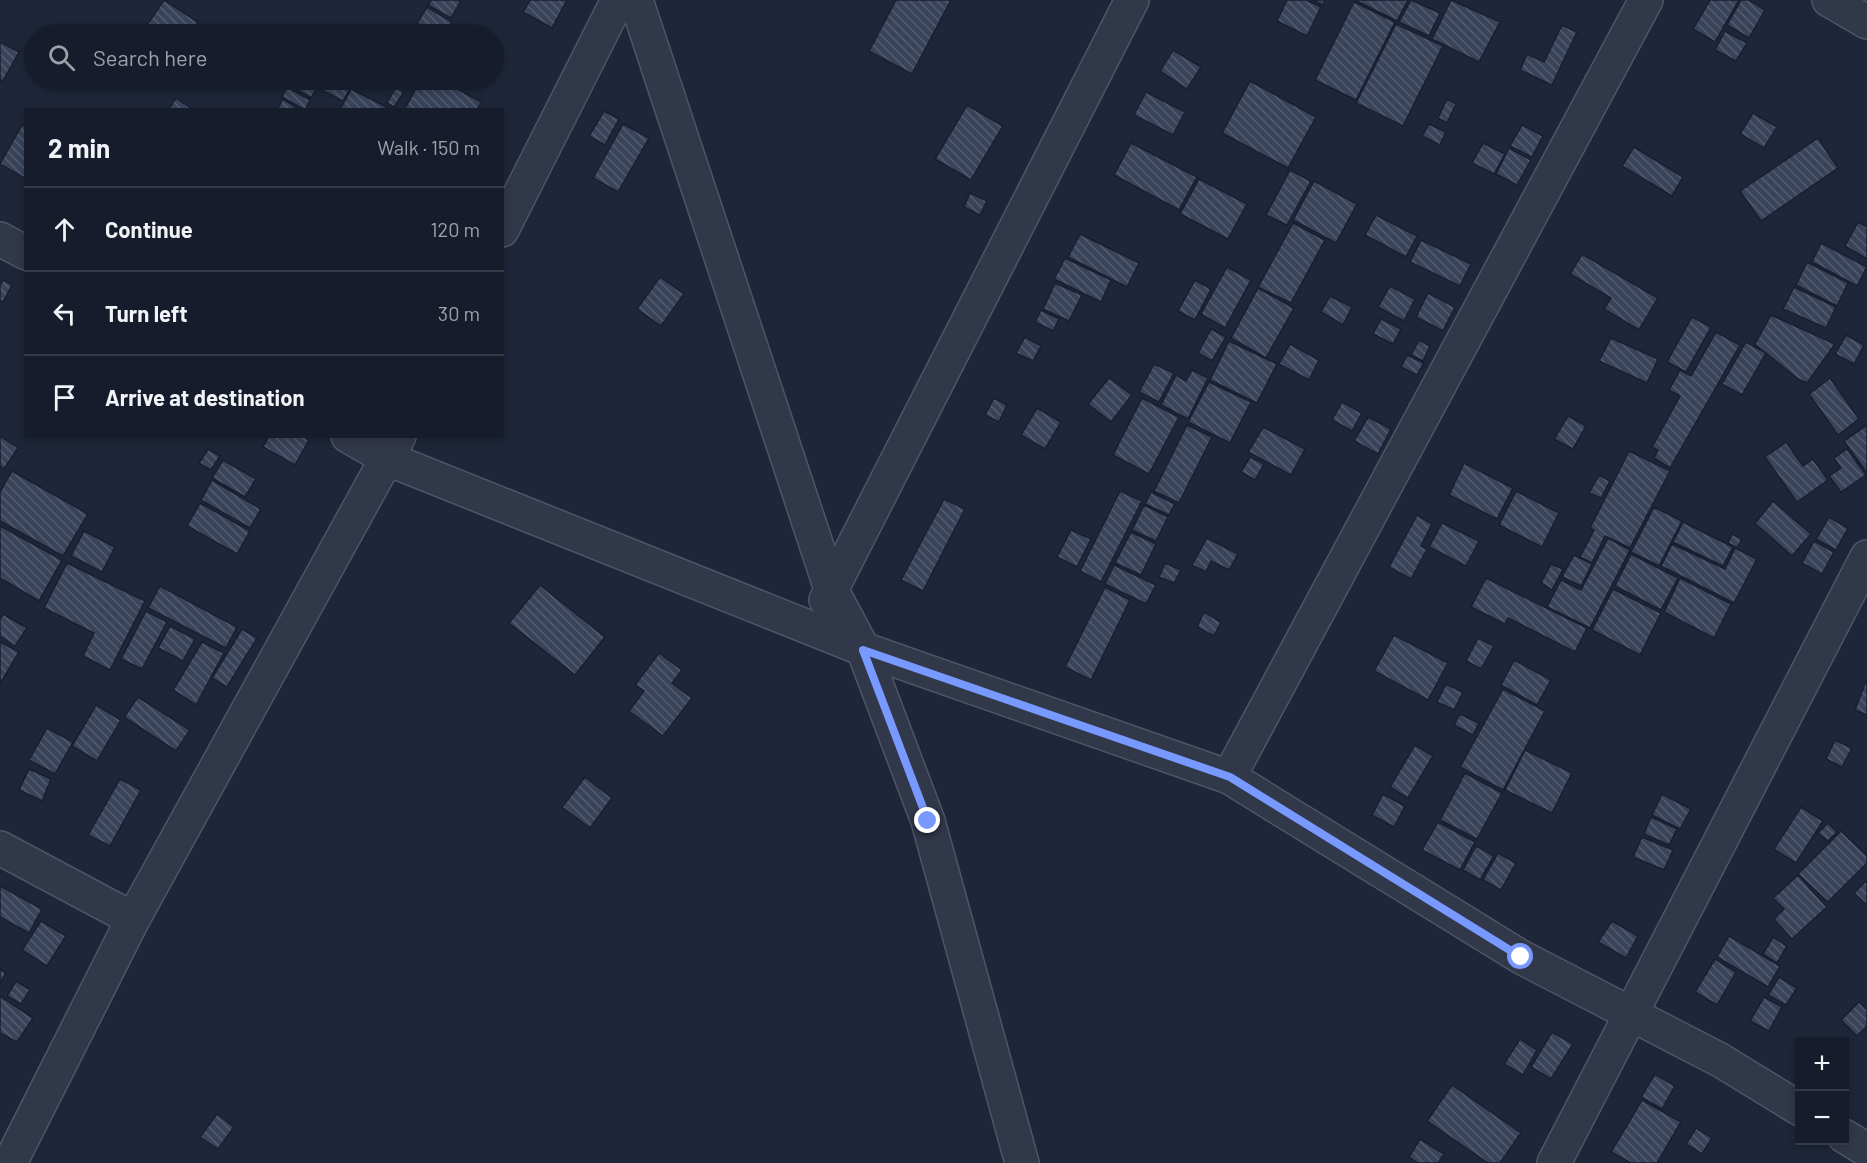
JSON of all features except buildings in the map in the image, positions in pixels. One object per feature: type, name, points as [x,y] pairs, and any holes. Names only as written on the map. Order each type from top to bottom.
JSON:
[{"type":"street","points":[[504,226],[618,0]]},
{"type":"street","points":[[636,0],[831,589],[863,650],[928,821],[1022,1163]]},
{"type":"street","points":[[813,629],[831,589],[1132,0]]},
{"type":"street","points":[[1230,777],[1646,0]]},
{"type":"street","points":[[1829,0],[1867,22]]},
{"type":"street","points":[[0,239],[24,252]]},
{"type":"street","points":[[356,438],[393,448],[863,650],[1230,777],[1521,957],[1720,1060],[1795,1106]]},
{"type":"street","points":[[10,1163],[133,919],[393,448]]},
{"type":"street","points":[[1554,1163],[1867,557]]},
{"type":"street","points":[[0,848],[133,919]]},
{"type":"street","points":[[1849,1139],[1867,1150]]},
{"type":"route","points":[[928,821],[863,650],[1230,777],[1521,957]]}]
